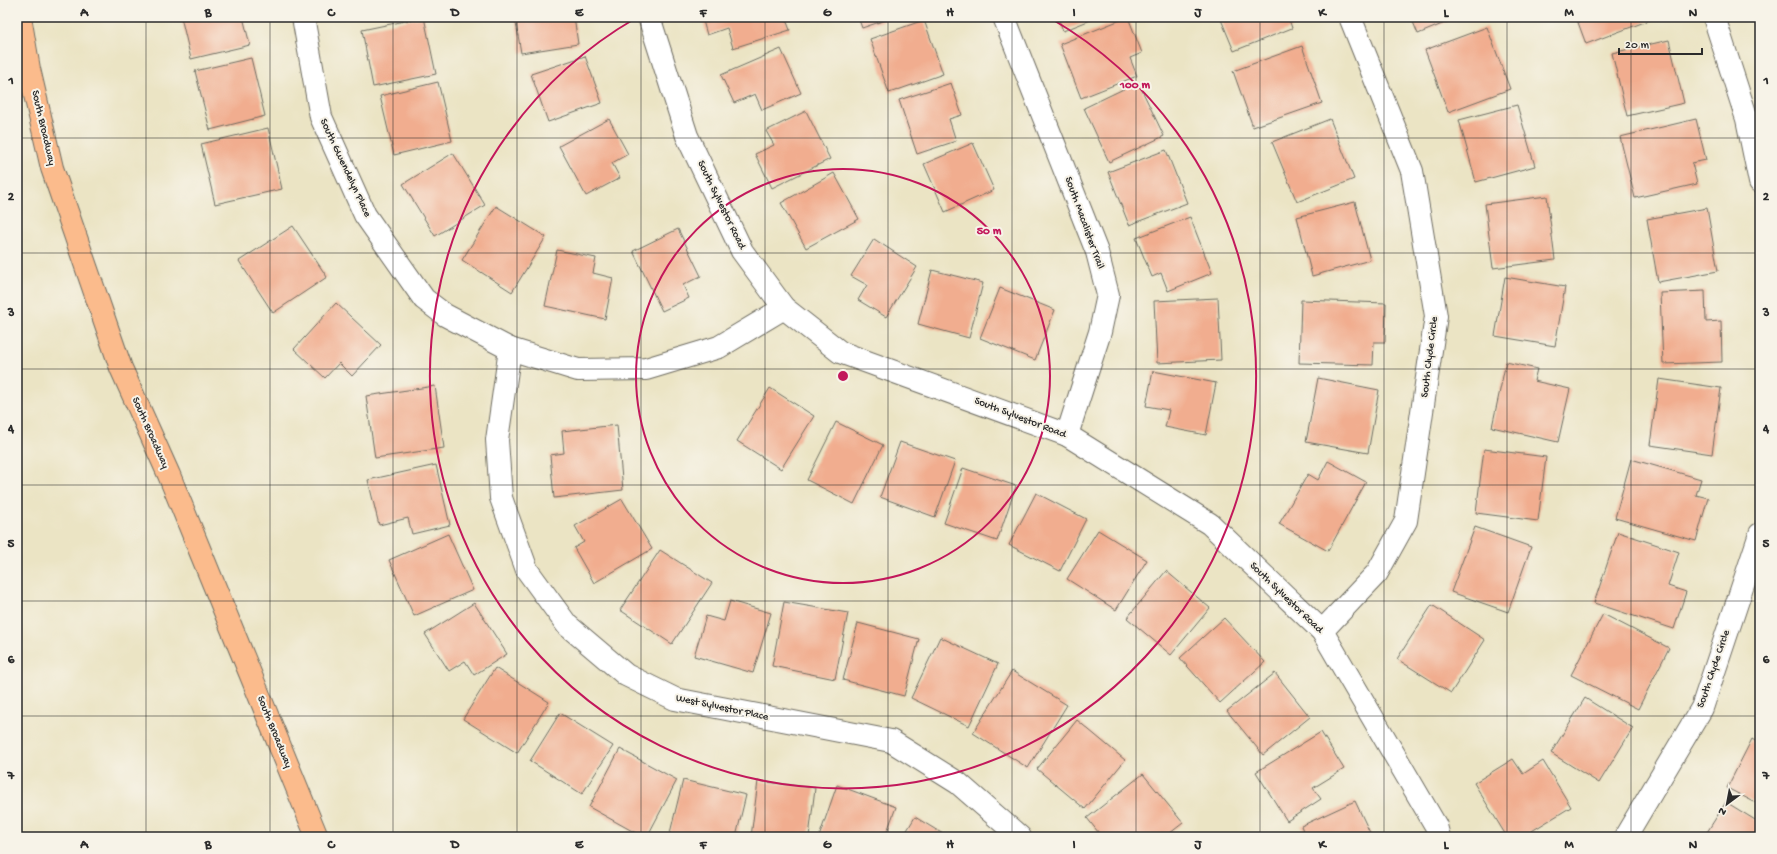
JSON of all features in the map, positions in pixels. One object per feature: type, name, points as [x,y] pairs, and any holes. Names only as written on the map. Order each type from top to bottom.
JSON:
[{"type":"main road","name":"South Broadway","points":[[20,17],[29,69],[52,168],[121,368],[169,475],[317,837]]},
{"type":"street","name":"South Gwendelyn Place","points":[[303,17],[321,117],[365,215],[424,299],[445,315],[510,349]]},
{"type":"street","name":"South Sylvestor Road","points":[[649,17],[687,136],[742,251],[784,308],[840,352],[1067,435],[1210,524],[1322,631],[1436,826],[1439,837]]},
{"type":"street","name":"South Macalister Trail","points":[[1004,17],[1097,252],[1108,295],[1100,332],[1067,435]]},
{"type":"street","name":"South Clyde Circle","points":[[1322,631],[1377,573],[1406,521],[1436,316],[1412,171],[1350,17]]},
{"type":"street","points":[[1714,17],[1747,119],[1760,182]]},
{"type":"street","points":[[510,349],[578,370],[646,369],[719,347],[784,308]]},
{"type":"street","name":"West Sylvestor Place","points":[[510,349],[497,440],[501,498],[527,570],[567,625],[626,675],[676,699],[891,741],[958,783],[1020,837]]},
{"type":"street","name":"South Clyde Circle","points":[[1625,837],[1702,708],[1760,534]]},
{"type":"building","points":[[181,17],[243,17],[250,45],[191,59]]},
{"type":"building","points":[[424,17],[436,74],[373,87],[362,30]]},
{"type":"building","points":[[515,17],[574,17],[578,44],[521,53]]},
{"type":"building","points":[[702,17],[785,17],[790,30],[733,48],[727,28],[707,35]]},
{"type":"building","points":[[858,17],[894,17],[862,28]]},
{"type":"building","points":[[1058,17],[1098,17],[1063,31]]},
{"type":"building","points":[[1128,17],[1142,53],[1130,58],[1137,76],[1081,98],[1060,44]]},
{"type":"building","points":[[1220,17],[1288,17],[1292,28],[1234,51]]},
{"type":"building","points":[[1411,17],[1459,17],[1418,34]]},
{"type":"building","points":[[1576,17],[1649,17],[1650,20],[1586,44]]},
{"type":"building","points":[[924,20],[943,74],[889,93],[870,39]]},
{"type":"building","points":[[1487,27],[1510,89],[1448,112],[1425,50]]},
{"type":"building","points":[[1669,40],[1684,103],[1627,116],[1612,53]]},
{"type":"building","points":[[1302,46],[1322,103],[1253,127],[1233,71]]},
{"type":"building","points":[[781,49],[801,93],[762,110],[755,94],[734,103],[721,75]]},
{"type":"building","points":[[585,56],[602,103],[548,122],[531,74]]},
{"type":"building","points":[[251,58],[265,116],[210,130],[195,71]]},
{"type":"building","points":[[438,82],[452,141],[394,155],[380,96]]},
{"type":"building","points":[[1138,82],[1164,136],[1109,162],[1084,108]]},
{"type":"building","points":[[951,83],[962,115],[949,119],[956,141],[917,154],[899,100]]},
{"type":"building","points":[[1517,105],[1535,166],[1476,182],[1459,120]]},
{"type":"building","points":[[806,111],[830,159],[772,188],[755,154],[774,145],[766,131]]},
{"type":"building","points":[[609,119],[628,154],[612,163],[620,178],[586,196],[559,146]]},
{"type":"building","points":[[1330,119],[1354,179],[1297,202],[1272,142]]},
{"type":"building","points":[[1696,119],[1706,160],[1692,163],[1697,184],[1635,198],[1620,137]]},
{"type":"building","points":[[268,128],[282,189],[215,204],[201,144]]},
{"type":"building","points":[[973,143],[994,190],[945,212],[924,164]]},
{"type":"building","points":[[1166,150],[1187,203],[1129,225],[1108,172]]},
{"type":"building","points":[[453,153],[485,205],[435,236],[403,184]]},
{"type":"building","points":[[834,173],[859,219],[806,248],[781,203]]},
{"type":"building","points":[[1547,196],[1555,260],[1493,268],[1485,204]]},
{"type":"building","points":[[1355,202],[1370,260],[1312,276],[1297,217]]},
{"type":"building","points":[[496,206],[546,237],[512,292],[462,260]]},
{"type":"building","points":[[1707,208],[1718,271],[1658,282],[1647,219]]},
{"type":"building","points":[[1190,217],[1212,273],[1168,291],[1161,273],[1152,277],[1136,238]]},
{"type":"building","points":[[293,226],[327,277],[273,313],[239,261]]},
{"type":"building","points":[[678,229],[701,276],[683,285],[689,298],[662,311],[633,251]]},
{"type":"building","points":[[874,239],[917,267],[886,317],[858,300],[867,285],[851,276]]},
{"type":"building","points":[[557,250],[596,258],[593,273],[613,278],[605,319],[545,306]]},
{"type":"building","points":[[932,270],[983,283],[969,338],[918,324]]},
{"type":"building","points":[[1505,277],[1565,287],[1555,346],[1495,336]]},
{"type":"building","points":[[1000,288],[1055,310],[1035,360],[980,338]]},
{"type":"building","points":[[1705,291],[1706,322],[1721,321],[1722,362],[1663,364],[1660,293]]},
{"type":"building","points":[[1218,298],[1221,360],[1157,363],[1154,301]]},
{"type":"building","points":[[1301,300],[1386,303],[1385,342],[1374,342],[1373,365],[1299,363]]},
{"type":"building","points":[[336,303],[381,345],[352,376],[339,363],[325,378],[294,349]]},
{"type":"building","points":[[1506,362],[1537,369],[1534,381],[1570,389],[1558,442],[1492,427]]},
{"type":"building","points":[[1153,371],[1216,383],[1206,435],[1165,427],[1169,410],[1146,406]]},
{"type":"building","points":[[1318,378],[1379,390],[1368,453],[1306,442]]},
{"type":"building","points":[[1659,379],[1721,388],[1712,454],[1650,445]]},
{"type":"building","points":[[435,386],[444,448],[375,458],[366,396]]},
{"type":"building","points":[[770,388],[814,416],[781,469],[737,441]]},
{"type":"building","points":[[836,422],[883,445],[854,504],[807,480]]},
{"type":"building","points":[[617,425],[623,490],[554,498],[550,455],[564,453],[562,431]]},
{"type":"building","points":[[900,442],[955,461],[935,517],[880,497]]},
{"type":"building","points":[[1484,449],[1546,457],[1538,521],[1476,513]]},
{"type":"building","points":[[1631,459],[1701,479],[1696,495],[1708,498],[1696,541],[1615,518]]},
{"type":"building","points":[[1328,461],[1366,482],[1328,551],[1279,524],[1308,474],[1318,480]]},
{"type":"building","points":[[436,465],[450,525],[412,534],[408,518],[379,525],[368,480]]},
{"type":"building","points":[[963,468],[1016,486],[997,541],[944,523]]},
{"type":"building","points":[[1036,493],[1086,519],[1060,571],[1009,545]]},
{"type":"building","points":[[622,499],[652,549],[594,583],[574,548],[584,542],[575,526]]},
{"type":"building","points":[[1475,527],[1531,547],[1508,612],[1451,592]]},
{"type":"building","points":[[1098,530],[1147,560],[1116,610],[1067,579]]},
{"type":"building","points":[[1618,532],[1679,552],[1668,586],[1686,592],[1674,629],[1594,603]]},
{"type":"building","points":[[448,534],[473,590],[414,616],[389,560]]},
{"type":"building","points":[[660,550],[712,583],[672,644],[620,610]]},
{"type":"building","points":[[1166,571],[1210,608],[1171,655],[1127,618]]},
{"type":"building","points":[[730,601],[771,613],[753,673],[694,656],[706,616],[724,621]]},
{"type":"building","points":[[784,602],[848,613],[835,679],[772,666]]},
{"type":"building","points":[[474,603],[507,654],[474,675],[465,661],[449,671],[425,634]]},
{"type":"building","points":[[1432,605],[1485,640],[1451,693],[1397,659]]},
{"type":"building","points":[[1603,614],[1669,648],[1638,709],[1571,675]]},
{"type":"building","points":[[1224,618],[1265,662],[1220,703],[1180,658]]},
{"type":"building","points":[[858,623],[919,639],[904,696],[843,680]]},
{"type":"building","points":[[940,637],[998,664],[969,726],[911,698]]},
{"type":"building","points":[[495,668],[549,702],[517,753],[463,719]]},
{"type":"building","points":[[1012,671],[1067,705],[1028,768],[973,733]]},
{"type":"building","points":[[1275,673],[1310,717],[1263,755],[1227,711]]},
{"type":"building","points":[[1585,698],[1633,728],[1599,783],[1551,753]]},
{"type":"building","points":[[560,713],[613,746],[582,794],[530,761]]},
{"type":"building","points":[[1077,720],[1125,760],[1085,809],[1037,769]]},
{"type":"building","points":[[1321,732],[1344,769],[1313,788],[1321,799],[1287,821],[1256,772]]},
{"type":"building","points":[[1752,739],[1760,744],[1760,805],[1727,788]]},
{"type":"building","points":[[620,749],[677,780],[647,837],[643,837],[589,807]]},
{"type":"building","points":[[1513,759],[1523,774],[1543,761],[1571,807],[1522,837],[1507,837],[1474,783]]},
{"type":"building","points":[[1143,774],[1183,823],[1165,837],[1102,837],[1087,818]]},
{"type":"building","points":[[683,780],[746,795],[736,837],[669,837]]},
{"type":"building","points":[[758,781],[815,788],[809,837],[751,837]]},
{"type":"building","points":[[837,785],[896,807],[885,837],[819,837]]},
{"type":"building","points":[[1355,801],[1372,837],[1306,837],[1301,826]]},
{"type":"building","points":[[1726,802],[1760,823],[1760,837],[1704,837]]},
{"type":"building","points":[[915,817],[948,837],[903,837]]}]
